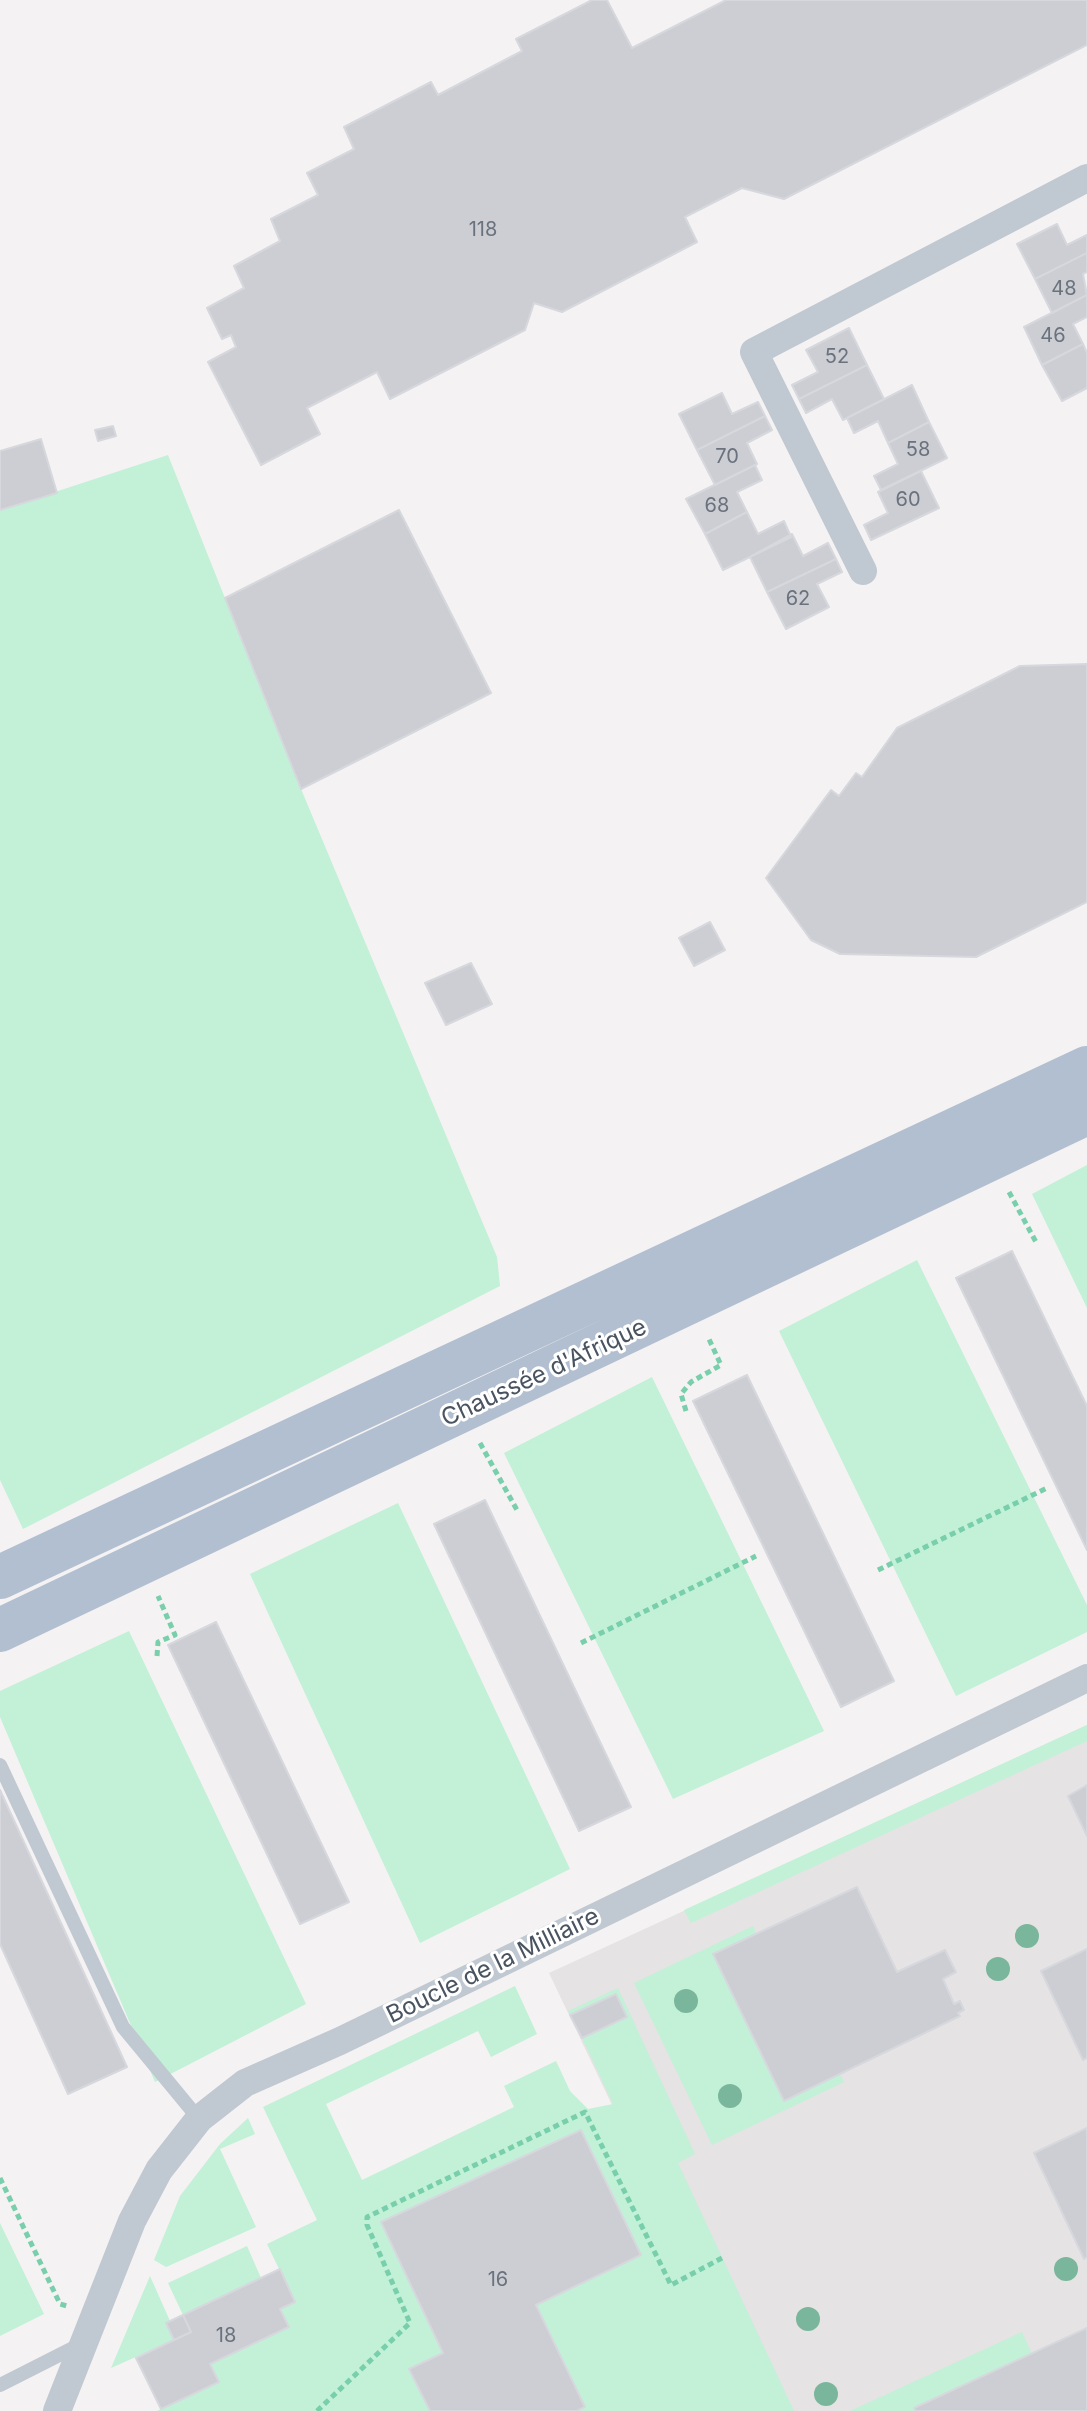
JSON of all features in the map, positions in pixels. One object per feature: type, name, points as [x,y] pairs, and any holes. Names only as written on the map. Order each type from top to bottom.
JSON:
[{"type":"main road","name":"Chaussée d'Afrique","points":[[0,1577],[1087,1068]]},
{"type":"main road","name":"Chaussée d'Afrique","points":[[0,1630],[1087,1113]]},
{"type":"street","points":[[863,571],[754,352],[1087,179]]},
{"type":"street","name":"Boucle de la Milliaire","points":[[57,2411],[132,2221],[159,2170],[199,2119],[245,2083],[340,2041],[1087,1678]]},
{"type":"lane","points":[[0,1765],[123,2027],[199,2119]]},
{"type":"lane","points":[[0,2385],[90,2330]]},
{"type":"path","points":[[1006,1185],[1037,1244]]},
{"type":"path","points":[[686,1411],[681,1394],[691,1382],[721,1365],[705,1330]]},
{"type":"path","points":[[479,1440],[518,1512]]},
{"type":"path","points":[[878,1570],[1047,1488]]},
{"type":"path","points":[[581,1643],[756,1556]]},
{"type":"path","points":[[157,1595],[175,1635],[158,1642],[157,1656]]},
{"type":"path","points":[[317,2411],[410,2323],[367,2225],[367,2217],[585,2112],[671,2285],[722,2258]]},
{"type":"path","points":[[0,2178],[60,2304],[90,2330]]},
{"type":"shaded area","points":[[1087,1725],[1087,2411],[758,2411],[549,1973]]},
{"type":"green space","points":[[168,455],[301,789],[497,1257],[500,1286],[23,1529],[0,1480],[0,510]]},
{"type":"green space","points":[[1087,1165],[1087,1308],[1032,1194]]},
{"type":"green space","points":[[917,1260],[1087,1605],[1087,1632],[956,1696],[779,1331]]},
{"type":"green space","points":[[652,1377],[824,1731],[673,1799],[504,1453]]},
{"type":"green space","points":[[398,1503],[570,1869],[420,1943],[250,1574]]},
{"type":"green space","points":[[129,1631],[306,2004],[155,2082],[0,1717],[0,1691]]},
{"type":"green space","points":[[1087,1725],[1087,1741],[691,1923],[684,1910]]},
{"type":"green space","points":[[753,1926],[756,1933],[714,1954],[840,2074],[844,2082],[712,2145],[634,1983]]},
{"type":"green space","points":[[515,1986],[537,2034],[491,2057],[478,2031],[326,2104],[362,2180],[514,2107],[504,2086],[556,2061],[570,2091],[588,2109],[613,2104],[582,2038],[615,1995],[570,2015],[568,2011],[618,1988],[695,2154],[678,2163],[794,2411],[157,2411],[218,2382],[210,2364],[288,2327],[280,2309],[295,2302],[267,2244],[317,2220],[263,2107]]},
{"type":"green space","points":[[248,2118],[255,2134],[220,2149],[256,2227],[166,2267],[154,2260],[180,2196],[220,2144]]},
{"type":"green space","points":[[0,2223],[44,2314],[0,2336]]},
{"type":"green space","points":[[247,2246],[261,2278],[183,2315],[168,2283]]},
{"type":"green space","points":[[150,2276],[170,2321],[166,2323],[174,2340],[111,2368]]},
{"type":"green space","points":[[1022,2332],[1032,2354],[916,2411],[850,2411]]},
{"type":"building","points":[[592,0],[607,0],[632,48],[726,0],[1087,0],[1087,45],[784,199],[742,188],[685,217],[697,242],[562,312],[534,303],[525,330],[390,399],[377,372],[307,408],[320,434],[261,465],[208,362],[236,347],[231,335],[222,339],[207,308],[244,288],[234,266],[280,241],[271,219],[318,195],[307,173],[354,149],[344,127],[431,82],[438,95],[522,51],[516,39]]},
{"type":"building","points":[[1057,224],[1067,245],[1087,235],[1087,253],[1035,279],[1017,244]]},
{"type":"building","points":[[1087,253],[1087,272],[1083,274],[1087,295],[1052,313],[1035,279]]},
{"type":"building","points":[[1087,295],[1087,317],[1073,324],[1083,344],[1042,365],[1024,327]]},
{"type":"building","points":[[849,328],[867,365],[799,399],[792,385],[818,372],[806,350]]},
{"type":"building","points":[[1083,344],[1087,353],[1087,388],[1062,401],[1042,365]]},
{"type":"building","points":[[867,365],[884,399],[843,420],[832,399],[806,413],[799,399]]},
{"type":"building","points":[[912,385],[929,422],[888,443],[878,421],[854,433],[847,418]]},
{"type":"building","points":[[722,393],[732,414],[758,402],[765,416],[697,450],[679,414]]},
{"type":"building","points":[[765,416],[772,430],[747,443],[757,464],[715,485],[697,450]]},
{"type":"building","points":[[929,422],[947,458],[881,490],[874,476],[898,464],[888,443]]},
{"type":"building","points":[[113,426],[116,436],[98,441],[95,430]]},
{"type":"building","points":[[41,439],[57,493],[0,510],[0,451]]},
{"type":"building","points":[[755,465],[762,480],[737,492],[747,512],[705,534],[686,499]]},
{"type":"building","points":[[921,471],[939,508],[871,540],[864,525],[888,513],[878,492]]},
{"type":"building","points":[[399,510],[491,693],[301,789],[225,598]]},
{"type":"building","points":[[747,512],[758,534],[784,521],[791,537],[723,570],[705,534]]},
{"type":"building","points":[[792,534],[803,556],[828,543],[836,559],[767,592],[750,557]]},
{"type":"building","points":[[836,559],[842,572],[817,584],[829,607],[786,629],[767,592]]},
{"type":"building","points":[[1087,664],[1087,902],[976,957],[840,954],[811,940],[766,878],[831,790],[839,796],[856,773],[862,777],[897,728],[1020,666]]},
{"type":"building","points":[[710,922],[725,950],[694,966],[679,938]]},
{"type":"building","points":[[471,963],[492,1004],[446,1025],[425,983]]},
{"type":"building","points":[[1012,1251],[1087,1406],[1087,1550],[956,1278]]},
{"type":"building","points":[[747,1375],[894,1681],[841,1707],[693,1401]]},
{"type":"building","points":[[485,1500],[631,1807],[579,1831],[434,1524]]},
{"type":"building","points":[[216,1622],[349,1902],[300,1924],[168,1645]]},
{"type":"building","points":[[1087,1785],[1087,1836],[1068,1796]]},
{"type":"building","points":[[0,1790],[127,2067],[68,2094],[0,1944]]},
{"type":"building","points":[[857,1887],[897,1972],[945,1950],[956,1972],[943,1979],[954,2004],[960,2001],[964,2010],[958,2013],[960,2016],[784,2101],[713,1954]]},
{"type":"building","points":[[1087,1949],[1087,2058],[1083,2060],[1041,1971]]},
{"type":"building","points":[[616,1994],[627,2017],[582,2038],[570,2015]]},
{"type":"building","points":[[1087,2128],[1087,2257],[1084,2259],[1034,2153]]},
{"type":"building","points":[[581,2130],[641,2255],[536,2305],[585,2407],[577,2411],[430,2411],[409,2369],[443,2353],[381,2222]]},
{"type":"building","points":[[280,2269],[295,2302],[280,2309],[289,2327],[210,2364],[219,2382],[161,2409],[136,2358],[191,2332],[183,2315]]},
{"type":"building","points":[[183,2315],[191,2332],[174,2340],[166,2323]]},
{"type":"building","points":[[1087,2328],[1087,2411],[916,2411],[914,2408]]}]
